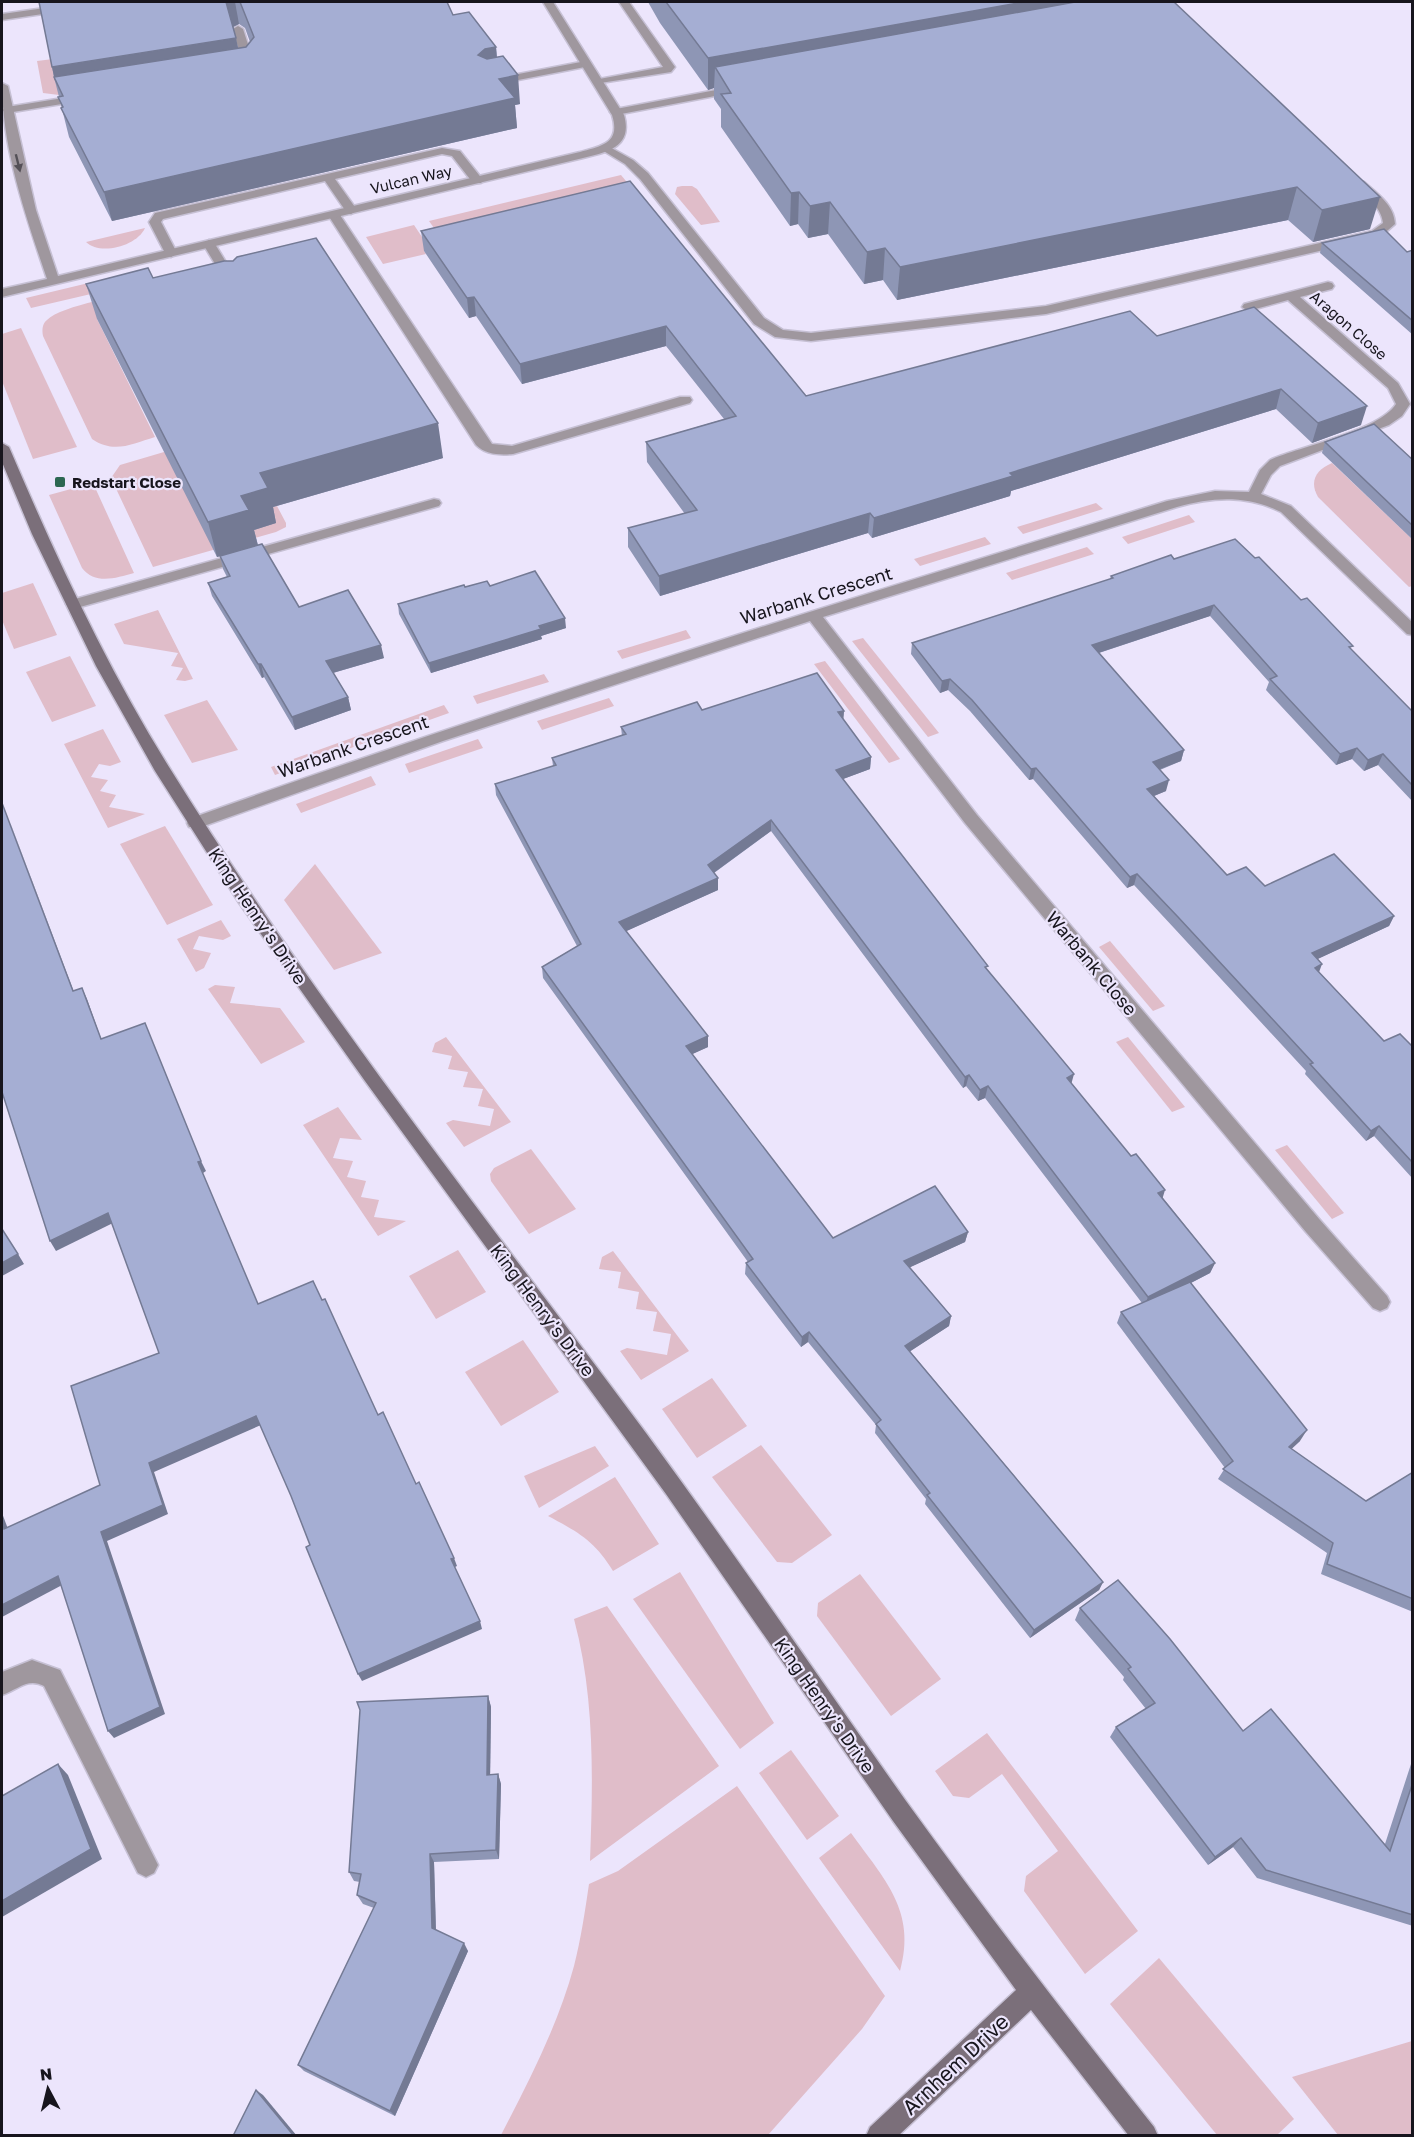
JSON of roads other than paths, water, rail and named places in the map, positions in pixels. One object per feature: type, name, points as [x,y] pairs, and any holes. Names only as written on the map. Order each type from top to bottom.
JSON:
[{"type":"street","points":[[551,2],[622,124],[621,134],[614,144],[606,148]]},
{"type":"street","points":[[598,82],[667,70],[669,67],[624,2]]},
{"type":"street","points":[[2,17],[83,6]]},
{"type":"street","points":[[238,29],[251,67],[247,72],[241,74]]},
{"type":"street","points":[[489,83],[586,64]]},
{"type":"street","points":[[2,86],[30,210],[54,281]]},
{"type":"street","points":[[616,112],[743,87]]},
{"type":"street","points":[[8,115],[93,102]]},
{"type":"street","points":[[606,148],[629,162],[644,176],[759,321],[780,334],[811,337],[1046,310],[1384,230],[1389,224],[1389,217],[1384,207],[1350,175]]},
{"type":"street","name":"Vulcan Way","points":[[2,293],[606,148]]},
{"type":"street","points":[[171,253],[155,222],[159,216],[450,151],[456,153],[477,180]]},
{"type":"street","points":[[328,177],[351,210]]},
{"type":"street","points":[[334,215],[483,445],[490,450],[500,452],[513,450],[685,400]]},
{"type":"street","points":[[209,244],[237,291]]},
{"type":"street","name":"Aragon Close","points":[[1248,307],[1328,286]]},
{"type":"street","name":"Aragon Close","points":[[1253,497],[1265,472],[1281,460],[1377,426],[1390,420],[1402,410],[1401,398],[1393,386],[1291,296]]},
{"type":"street","name":"King Henry's Drive","points":[[2,447],[39,534],[73,604],[123,700],[195,823],[302,981],[649,1453],[885,1791],[1032,1992],[1145,2136]]},
{"type":"street","name":"Warbank Crescent","points":[[195,823],[454,731],[1179,502],[1218,494],[1253,497],[1278,504],[1294,514],[1413,630]]},
{"type":"street","points":[[73,604],[434,503]]},
{"type":"street","points":[[1397,614],[1413,609]]},
{"type":"street","name":"Warbank Close","points":[[814,616],[977,826],[1284,1192],[1380,1302]]},
{"type":"street","points":[[2,1684],[23,1672],[33,1670],[52,1678],[147,1865]]},
{"type":"street","name":"Arnhem Drive","points":[[879,2136],[1032,1992]]},
{"type":"place","name":"Redstart Close","points":[[60,482]]}]
